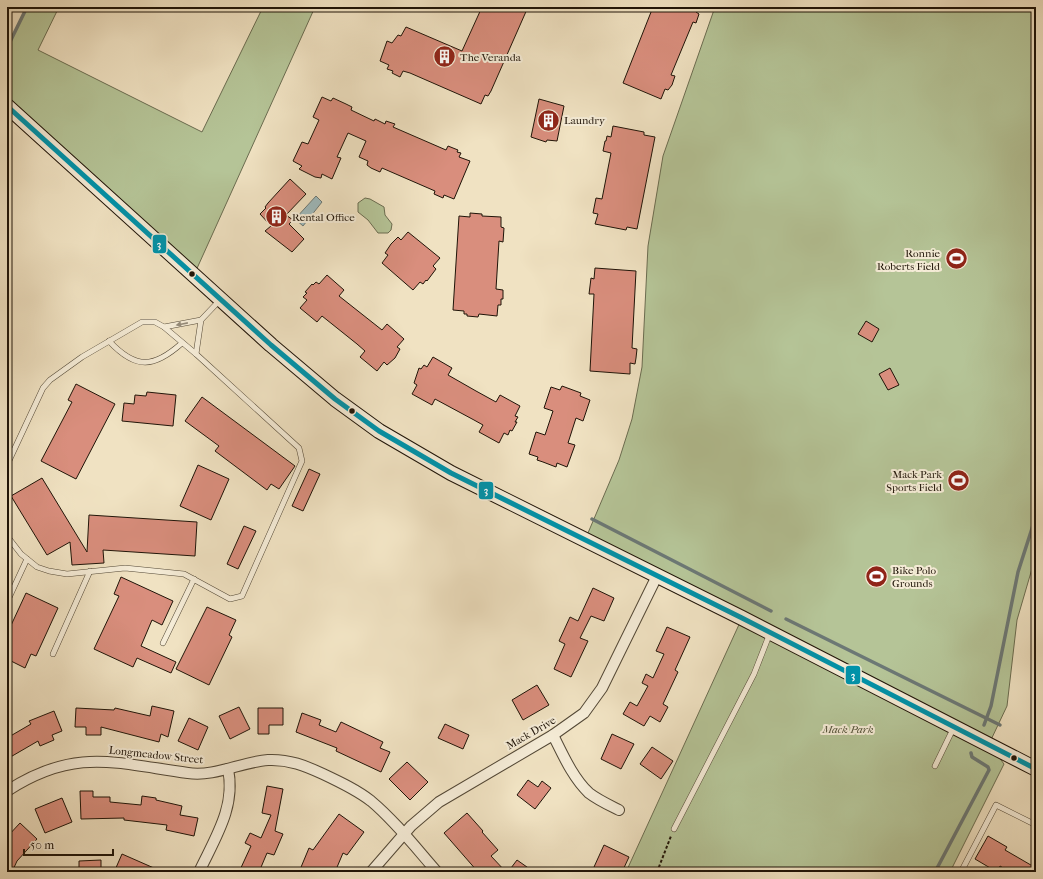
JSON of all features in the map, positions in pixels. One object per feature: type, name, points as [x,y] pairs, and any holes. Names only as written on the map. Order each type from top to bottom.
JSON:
[{"type":"main road","points":[[7,106],[303,373],[352,412],[379,431],[451,473],[954,726],[1036,769]]},
{"type":"street","name":"Mack Drive","points":[[371,872],[403,834],[429,810],[451,794],[575,721],[594,702],[657,576]]},
{"type":"street","points":[[553,735],[575,776],[585,788],[597,799],[619,810]]},
{"type":"street","name":"Longmeadow Street","points":[[7,791],[50,769],[89,761],[126,763],[189,773],[204,773],[270,760],[300,764],[343,784],[362,795],[379,809],[437,872]]},
{"type":"street","points":[[199,872],[228,807],[231,788],[228,769]]},
{"type":"lane","points":[[196,354],[201,320],[221,299]]},
{"type":"lane","points":[[164,327],[201,320]]},
{"type":"lane","points":[[7,465],[43,388],[50,380],[82,357],[142,322],[155,322],[164,327],[196,354],[299,448],[302,461],[242,596],[230,598],[184,574],[125,568],[67,574],[37,568],[7,536]]},
{"type":"lane","points":[[109,341],[121,354],[133,362],[145,364],[159,360],[182,343]]},
{"type":"lane","points":[[7,602],[27,559]]},
{"type":"lane","points":[[52,654],[90,571]]},
{"type":"lane","points":[[163,643],[194,579]]},
{"type":"lane","points":[[674,829],[754,674],[770,633]]},
{"type":"lane","points":[[935,766],[954,726]]},
{"type":"lane","points":[[961,872],[996,805],[1036,825]]},
{"type":"path","points":[[657,872],[674,829]]},
{"type":"green space","points":[[27,7],[59,7],[38,50],[202,132],[263,7],[315,7],[194,275],[7,106],[7,48]]},
{"type":"green space","name":"Mack Park","points":[[715,7],[1036,7],[1036,555],[1017,620],[1007,706],[989,744],[1004,764],[950,872],[626,872],[742,618],[585,540],[619,460],[632,419],[642,367],[648,246],[663,156]]},
{"type":"green space","points":[[365,198],[370,199],[384,207],[385,215],[392,224],[391,230],[388,233],[378,233],[368,220],[358,212],[358,203]]},
{"type":"water","points":[[316,196],[322,202],[303,226],[295,219]]},
{"type":"building","name":"The Veranda","points":[[482,7],[528,7],[491,91],[488,96],[485,95],[481,104],[410,73],[403,71],[400,77],[392,73],[393,71],[387,69],[389,65],[380,61],[387,41],[392,43],[398,35],[401,36],[406,27],[462,51]]},
{"type":"building","points":[[653,7],[698,7],[696,12],[699,14],[696,23],[693,22],[671,75],[675,76],[672,85],[668,90],[665,89],[661,99],[623,83]]},
{"type":"building","points":[[322,97],[331,101],[333,98],[346,104],[352,107],[351,110],[374,121],[375,119],[385,124],[386,121],[395,124],[393,127],[446,150],[448,146],[458,150],[457,152],[461,153],[459,157],[470,161],[454,199],[444,195],[443,198],[434,194],[435,191],[382,168],[380,172],[371,168],[367,165],[368,161],[359,157],[366,141],[348,133],[337,157],[341,158],[332,179],[322,174],[321,178],[315,177],[299,169],[302,166],[293,161],[302,142],[308,144],[319,120],[313,117]]},
{"type":"building","name":"Laundry","points":[[539,99],[564,106],[557,141],[547,140],[546,142],[531,137]]},
{"type":"building","points":[[613,126],[644,132],[644,135],[655,137],[637,229],[627,227],[626,230],[595,224],[598,214],[593,213],[596,198],[602,199],[611,153],[603,151],[607,136],[611,137]]},
{"type":"building","name":"Rental Office","points":[[290,179],[306,194],[286,215],[293,220],[289,224],[304,239],[292,252],[265,231],[271,226],[260,214]]},
{"type":"building","points":[[470,213],[482,214],[482,216],[501,217],[501,227],[504,228],[503,242],[499,241],[496,289],[503,290],[503,299],[501,299],[501,305],[498,305],[497,316],[479,314],[478,317],[467,316],[467,314],[464,314],[464,311],[453,310],[459,216],[470,217]]},
{"type":"building","points":[[408,232],[440,258],[433,266],[436,269],[427,281],[426,280],[423,284],[420,282],[413,290],[382,263],[388,255],[385,253],[391,244],[398,237],[401,240]]},
{"type":"building","points":[[595,268],[636,271],[632,348],[637,349],[635,364],[630,363],[630,374],[590,371],[594,294],[589,294],[591,278],[594,279]]},
{"type":"building","points":[[327,275],[344,290],[339,296],[382,330],[387,324],[404,339],[397,347],[400,349],[395,358],[387,365],[384,362],[377,371],[360,357],[365,351],[357,344],[322,316],[317,322],[300,308],[307,300],[303,297],[307,293],[305,292],[312,284],[313,285],[316,282],[319,284]]},
{"type":"building","points":[[866,321],[879,329],[872,342],[858,334]]},
{"type":"building","points":[[433,357],[452,368],[448,375],[476,391],[496,402],[500,395],[520,406],[515,416],[518,417],[515,422],[517,422],[512,431],[510,430],[508,435],[504,433],[499,443],[479,432],[483,425],[435,399],[432,405],[412,394],[417,385],[414,383],[419,368],[421,369],[424,365],[427,367]]},
{"type":"building","points":[[890,368],[899,385],[888,390],[879,374]]},
{"type":"building","points":[[76,384],[115,404],[76,479],[41,461],[72,402],[68,400]]},
{"type":"building","points":[[562,386],[581,393],[580,396],[590,400],[583,421],[576,418],[568,443],[575,445],[567,467],[557,463],[556,467],[537,460],[538,457],[529,454],[536,432],[545,435],[553,411],[544,408],[551,387],[560,390]]},
{"type":"building","points":[[147,392],[176,395],[173,426],[122,421],[124,403],[134,404],[135,395],[146,396]]},
{"type":"building","points":[[202,397],[295,466],[279,489],[271,484],[267,490],[215,451],[219,446],[185,421]]},
{"type":"building","points":[[198,465],[229,479],[211,520],[180,506]]},
{"type":"building","points":[[309,469],[320,474],[303,511],[292,506]]},
{"type":"building","points":[[42,478],[87,552],[89,515],[197,522],[195,556],[103,550],[104,563],[72,565],[70,542],[47,555],[11,496]]},
{"type":"building","points":[[244,526],[256,531],[238,569],[227,564]]},
{"type":"building","points":[[121,577],[173,601],[162,625],[152,620],[141,646],[176,662],[171,673],[137,658],[133,667],[94,649],[119,596],[114,594]]},
{"type":"building","points":[[593,588],[614,598],[604,621],[591,616],[580,638],[588,641],[571,677],[554,669],[565,644],[559,641],[570,617],[578,621]]},
{"type":"building","points":[[26,593],[58,608],[36,656],[31,654],[25,668],[7,659],[7,634]]},
{"type":"building","points":[[207,607],[236,620],[229,635],[232,637],[209,685],[176,669]]},
{"type":"building","points":[[667,627],[690,637],[675,670],[678,672],[663,704],[668,707],[660,722],[650,716],[644,726],[623,714],[630,702],[637,706],[648,686],[642,683],[646,674],[653,678],[664,654],[656,651]]},
{"type":"building","points":[[537,685],[549,705],[523,720],[512,700]]},
{"type":"building","points":[[152,706],[174,711],[168,737],[161,734],[159,742],[101,727],[101,735],[86,735],[86,727],[75,727],[76,708],[114,710],[115,708],[150,716]]},
{"type":"building","points":[[239,707],[250,729],[230,739],[219,716]]},
{"type":"building","points":[[258,708],[283,708],[283,725],[269,725],[269,734],[258,734]]},
{"type":"building","points":[[54,711],[62,731],[52,735],[54,740],[40,746],[38,741],[7,759],[7,738],[31,724],[29,721]]},
{"type":"building","points":[[302,713],[321,720],[319,725],[336,732],[341,722],[383,742],[380,748],[390,752],[381,772],[336,751],[337,748],[296,732]]},
{"type":"building","points":[[189,718],[208,727],[198,750],[178,741]]},
{"type":"building","points":[[445,724],[469,735],[463,749],[438,738]]},
{"type":"building","points":[[612,734],[634,744],[621,769],[601,759]]},
{"type":"building","points":[[652,747],[673,761],[661,779],[640,764]]},
{"type":"building","points":[[407,762],[428,782],[410,800],[389,779]]},
{"type":"building","points":[[528,780],[538,787],[542,781],[551,788],[535,809],[517,795]]},
{"type":"building","points":[[267,786],[283,789],[275,831],[283,834],[274,855],[267,853],[259,872],[239,872],[251,846],[245,843],[250,833],[261,838],[271,815],[262,813]]},
{"type":"building","points":[[80,791],[93,791],[93,797],[110,797],[110,802],[141,805],[142,796],[156,798],[156,800],[182,806],[180,815],[198,818],[194,836],[166,830],[167,825],[124,820],[124,818],[81,819]]},
{"type":"building","points":[[62,798],[72,822],[45,833],[35,809]]},
{"type":"building","points":[[467,813],[498,850],[491,856],[506,872],[478,872],[444,833]]},
{"type":"building","points":[[339,814],[364,832],[347,855],[343,853],[335,872],[299,872],[309,848],[313,850]]},
{"type":"building","points":[[20,823],[37,839],[17,861],[12,872],[7,872],[7,837]]},
{"type":"building","points":[[988,836],[1007,847],[1005,850],[1036,868],[1036,872],[1010,872],[1000,866],[997,872],[975,859]]},
{"type":"building","points":[[604,845],[629,857],[622,872],[605,872],[594,867]]},
{"type":"building","points":[[122,854],[163,872],[120,872],[115,870]]},
{"type":"building","points":[[101,860],[101,872],[79,872],[79,861]]},
{"type":"building","points":[[517,860],[534,872],[508,872]]},
{"type":"waterway","points":[[7,48],[27,7]]},
{"type":"waterway","points":[[984,725],[991,706],[1018,572],[1036,516]]},
{"type":"waterway","points":[[592,519],[771,611]]},
{"type":"waterway","points":[[786,619],[1000,725]]},
{"type":"waterway","points":[[935,872],[989,770],[988,767],[972,757],[971,753]]},
{"type":"transit line","name":"3","points":[[7,106],[271,345],[335,399],[379,431],[451,473],[742,618],[1036,769]]},
{"type":"place","name":"The Veranda","points":[[444,57]]},
{"type":"place","name":"Laundry","points":[[548,120]]},
{"type":"place","name":"Rental Office","points":[[276,217]]},
{"type":"place","name":"Ronnie Roberts Field","points":[[956,259]]},
{"type":"place","name":"Mack Park Sports Field","points":[[958,480]]},
{"type":"place","name":"Bike Polo Grounds","points":[[877,576]]}]
